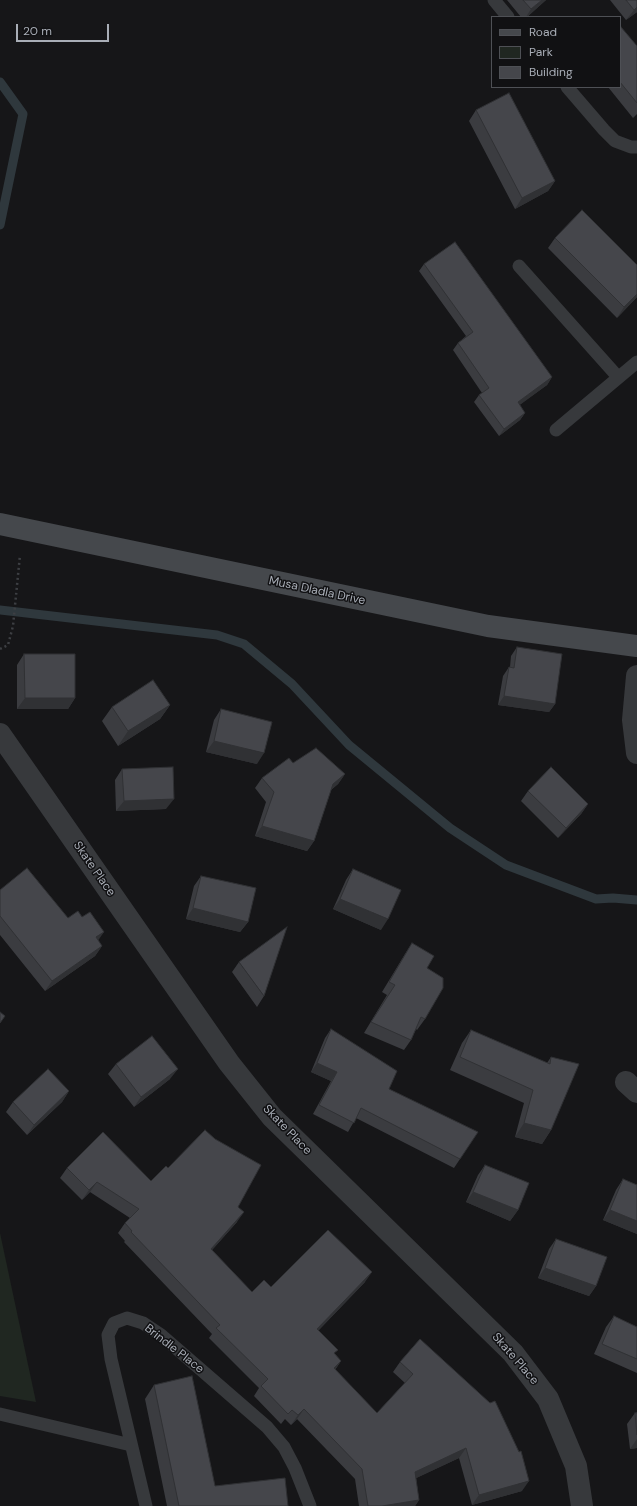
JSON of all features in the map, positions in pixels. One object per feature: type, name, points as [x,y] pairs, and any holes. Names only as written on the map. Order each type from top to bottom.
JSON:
[{"type":"street","name":"Musa Dladla Drive","points":[[0,524],[488,626],[637,646]]},
{"type":"street","points":[[637,676],[633,720],[637,754]]},
{"type":"street","name":"Skate Place","points":[[0,734],[229,1063],[272,1117],[508,1347],[548,1399],[576,1466],[582,1506]]},
{"type":"lane","points":[[494,0],[507,16]]},
{"type":"lane","points":[[568,88],[615,141],[631,148],[637,146]]},
{"type":"lane","points":[[519,266],[618,378]]},
{"type":"lane","points":[[556,430],[637,362]]},
{"type":"lane","name":"Brindle Place","points":[[146,1506],[111,1359],[108,1335],[114,1323],[127,1318],[143,1323],[161,1335],[267,1427],[284,1447],[295,1468],[310,1506]]},
{"type":"lane","points":[[0,1414],[131,1445]]},
{"type":"path","points":[[0,649],[8,645],[13,626],[17,580]]},
{"type":"green space","points":[[0,1233],[36,1402],[0,1396]]},
{"type":"building","points":[[523,0],[542,0],[531,9]]},
{"type":"building","points":[[626,0],[637,0],[637,7],[634,10]]},
{"type":"building","points":[[621,27],[637,46],[637,103],[621,83]]},
{"type":"building","points":[[509,93],[555,181],[522,198],[476,110]]},
{"type":"building","points":[[582,210],[637,265],[637,294],[624,307],[555,238]]},
{"type":"building","points":[[455,242],[552,377],[518,402],[525,413],[504,429],[479,395],[489,388],[458,343],[473,332],[424,264]]},
{"type":"building","points":[[517,647],[562,654],[555,704],[504,696],[509,667],[514,668]]},
{"type":"building","points":[[24,654],[75,654],[75,698],[25,698]]},
{"type":"building","points":[[153,680],[170,705],[128,731],[112,707]]},
{"type":"building","points":[[221,709],[272,722],[264,753],[214,741]]},
{"type":"building","points":[[316,748],[345,774],[333,784],[314,841],[262,826],[274,792],[262,778],[289,758],[293,763]]},
{"type":"building","points":[[173,767],[174,799],[124,801],[122,769]]},
{"type":"building","points":[[551,767],[588,804],[566,828],[528,791]]},
{"type":"building","points":[[27,868],[68,918],[78,911],[82,917],[90,912],[104,932],[96,937],[102,946],[52,981],[0,916],[0,890]]},
{"type":"building","points":[[353,869],[401,890],[388,919],[340,899]]},
{"type":"building","points":[[201,876],[256,888],[248,922],[193,908]]},
{"type":"building","points":[[287,927],[264,996],[239,962]]},
{"type":"building","points":[[412,943],[434,956],[427,968],[443,978],[443,988],[425,1019],[421,1017],[411,1040],[371,1022],[395,985],[389,982]]},
{"type":"building","points":[[0,1012],[5,1016],[0,1023]]},
{"type":"building","points":[[331,1029],[397,1071],[389,1089],[478,1132],[460,1159],[361,1108],[354,1123],[319,1105],[337,1072],[317,1063]]},
{"type":"building","points":[[471,1030],[550,1064],[551,1057],[579,1064],[551,1130],[524,1123],[533,1090],[460,1057]]},
{"type":"building","points":[[152,1036],[178,1069],[141,1097],[116,1064]]},
{"type":"building","points":[[48,1069],[69,1091],[34,1125],[13,1102]]},
{"type":"building","points":[[205,1130],[215,1139],[261,1165],[238,1207],[244,1212],[211,1249],[252,1292],[264,1280],[271,1287],[328,1230],[372,1272],[317,1329],[338,1350],[334,1353],[341,1361],[334,1368],[377,1413],[413,1374],[400,1362],[420,1339],[490,1403],[495,1401],[519,1452],[521,1451],[529,1481],[479,1495],[466,1448],[415,1472],[419,1500],[382,1506],[368,1506],[362,1469],[304,1409],[298,1415],[292,1410],[288,1414],[261,1386],[268,1379],[216,1328],[220,1325],[131,1232],[132,1231],[125,1223],[139,1209],[97,1182],[89,1190],[67,1168],[103,1132],[151,1181],[166,1166],[168,1168]]},
{"type":"building","points":[[485,1165],[529,1183],[518,1210],[473,1192]]},
{"type":"building","points":[[623,1179],[637,1185],[637,1221],[610,1210]]},
{"type":"building","points":[[556,1239],[607,1257],[596,1286],[545,1268]]},
{"type":"building","points":[[614,1316],[637,1327],[637,1359],[602,1344]]},
{"type":"building","points":[[192,1376],[215,1486],[285,1478],[288,1506],[179,1506],[154,1385]]},
{"type":"building","points":[[635,1413],[637,1413],[637,1435]]},
{"type":"waterway","points":[[0,82],[23,114],[0,225]]},
{"type":"waterway","points":[[0,610],[217,635],[244,644],[292,684],[349,745],[450,828],[506,865],[596,899],[613,898],[637,900]]}]
